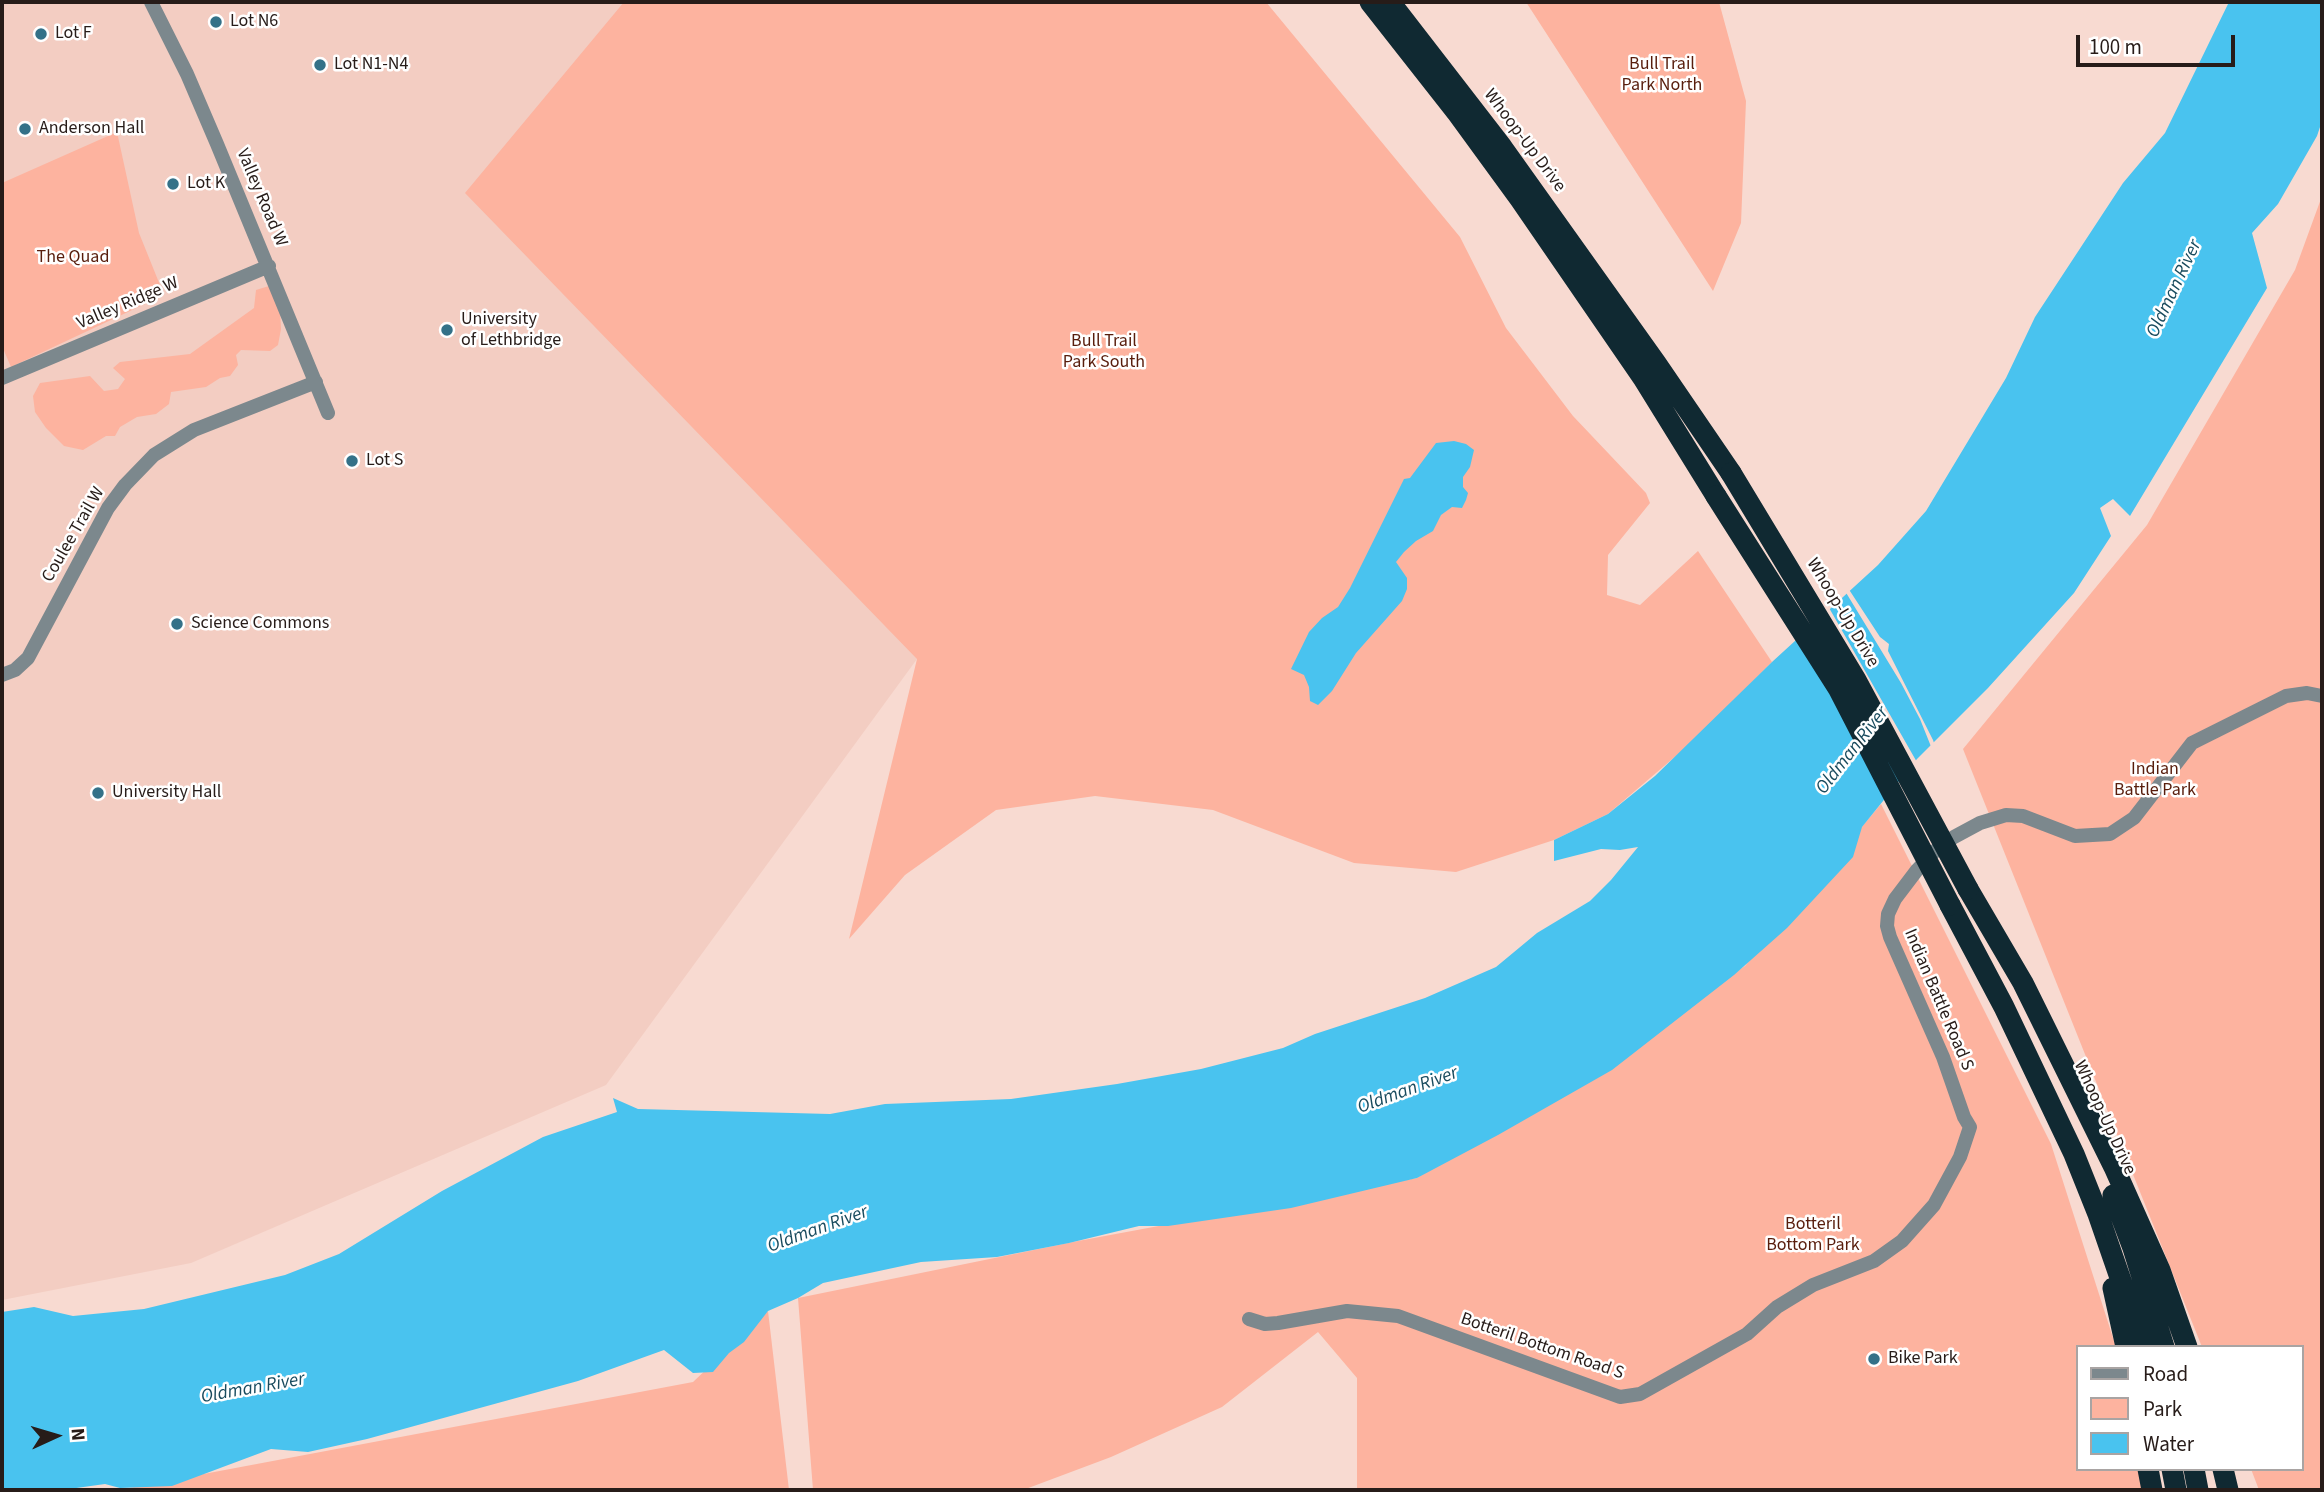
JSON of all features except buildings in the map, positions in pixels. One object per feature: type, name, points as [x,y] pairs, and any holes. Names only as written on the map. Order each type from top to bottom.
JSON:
[{"type":"highway","name":"Whoop-Up Drive","points":[[1370,2],[1528,209],[1643,378],[1838,688],[2045,1090],[2098,1213],[2143,1345]]},
{"type":"highway","name":"Whoop-Up Drive","points":[[1390,2],[1502,147],[1656,363],[1731,473],[1856,680],[1968,889],[2112,1191],[2163,1345]]},
{"type":"highway","points":[[1968,889],[2023,982],[2114,1167],[2160,1270],[2185,1345]]},
{"type":"highway","points":[[2098,1213],[2126,1345]]},
{"type":"highway","points":[[2148,1471],[2151,1490]]},
{"type":"highway","points":[[2172,1471],[2176,1490]]},
{"type":"highway","points":[[2194,1471],[2198,1490]]},
{"type":"highway","points":[[2223,1471],[2228,1490]]},
{"type":"street","name":"Valley Road W","points":[[151,2],[187,74],[328,413]]},
{"type":"street","name":"Valley Ridge W","points":[[2,377],[269,266]]},
{"type":"street","name":"Coulee Trail W","points":[[2,675],[15,670],[28,658],[108,508],[125,485],[154,455],[194,430],[316,382]]},
{"type":"street","name":"Indian Battle Road S","points":[[1970,1127],[1887,926],[1888,914],[1895,899],[1917,870],[1938,848],[1954,837],[1980,823],[2006,815],[2023,816],[2075,836],[2110,834],[2134,818],[2192,743],[2286,696],[2307,693],[2322,696]]},
{"type":"street","name":"Botteril Bottom Road S","points":[[1249,1319],[1265,1324],[1278,1323],[1347,1311],[1398,1316],[1612,1396],[1640,1394],[1747,1334],[1777,1307],[1813,1285],[1874,1261],[1902,1241],[1934,1205],[1959,1157],[1970,1127]]},
{"type":"shaded area","name":"University of Lethbridge","points":[[2,2],[867,2],[917,659],[606,1085],[191,1263],[2,1300]]},
{"type":"green space","name":"Bull Trail Park South","points":[[624,2],[1266,2],[1460,237],[1506,328],[1573,416],[1646,493],[1650,503],[1608,555],[1607,595],[1640,605],[1698,551],[1772,662],[1691,743],[1608,814],[1554,840],[1456,872],[1354,863],[1213,810],[1095,796],[996,810],[905,875],[849,939],[917,659],[465,193]]},
{"type":"green space","name":"Bull Trail Park North","points":[[1526,2],[1719,2],[1746,101],[1741,223],[1713,291]]},
{"type":"green space","name":"The Quad","points":[[117,132],[139,233],[164,295],[11,367],[2,346],[2,183]]},
{"type":"green space","name":"Indian Battle Park","points":[[2322,196],[2322,1490],[2259,1490],[2252,1471],[2303,1471],[2303,1345],[2201,1345],[1963,749],[2147,525],[2295,270]]},
{"type":"green space","points":[[269,286],[280,309],[281,329],[278,345],[270,351],[241,350],[236,355],[238,365],[230,376],[220,378],[206,387],[171,392],[169,404],[156,414],[137,417],[120,427],[115,436],[106,436],[83,450],[64,446],[35,412],[33,396],[40,383],[90,376],[104,391],[118,389],[125,379],[113,368],[120,362],[190,354],[254,308],[256,290]]},
{"type":"green space","name":"Botteril Bottom Park","points":[[1881,804],[2051,1144],[2115,1345],[2076,1345],[2076,1471],[2142,1471],[2147,1490],[1357,1490],[1357,1378],[1318,1332],[1222,1407],[1111,1457],[1023,1490],[813,1490],[798,1298],[1078,1241],[1417,1178],[1745,966]]},
{"type":"green space","points":[[768,1311],[789,1490],[129,1488],[693,1382]]},
{"type":"water","name":"Oldman River","points":[[2229,2],[2322,2],[2322,121],[2317,136],[2278,204],[2252,233],[2267,288],[2130,516],[2113,499],[2100,508],[2111,536],[2074,593],[1988,688],[1917,759],[1862,827],[1853,857],[1787,928],[1734,975],[1612,1070],[1417,1178],[1291,1208],[1168,1226],[1139,1226],[997,1257],[921,1262],[823,1283],[768,1311],[744,1342],[729,1353],[713,1372],[693,1373],[664,1350],[578,1381],[367,1439],[308,1452],[271,1449],[172,1486],[120,1488],[105,1484],[62,1490],[2,1490],[2,1312],[34,1307],[73,1316],[144,1309],[285,1275],[339,1254],[442,1191],[543,1137],[617,1112],[613,1098],[638,1109],[830,1114],[885,1104],[1011,1099],[1117,1084],[1201,1069],[1283,1048],[1315,1034],[1425,998],[1496,967],[1537,933],[1590,901],[1638,847],[1601,849],[1554,861],[1554,840],[1608,814],[1655,776],[1772,662],[1878,565],[1926,511],[2006,378],[2035,317],[2123,183],[2165,133]]},
{"type":"water","points":[[1454,441],[1466,444],[1474,450],[1470,467],[1463,477],[1463,487],[1468,493],[1462,508],[1452,507],[1441,515],[1433,531],[1416,541],[1396,562],[1407,578],[1407,589],[1402,601],[1356,653],[1332,691],[1318,705],[1310,701],[1309,687],[1304,675],[1291,669],[1309,632],[1322,618],[1338,607],[1350,588],[1404,479],[1410,478],[1436,443]]},
{"type":"pier","points":[[1848,588],[1880,637],[1889,644],[1888,651],[1933,740],[1935,746],[1932,749],[1901,683],[1845,591]]},
{"type":"pier","points":[[1828,606],[1918,764],[1903,783],[1811,622]]},
{"type":"place","name":"Lot N6","points":[[216,22]]},
{"type":"place","name":"Lot F","points":[[41,34]]},
{"type":"place","name":"Lot N1-N4","points":[[320,65]]},
{"type":"place","name":"Anderson Hall","points":[[25,129]]},
{"type":"place","name":"Lot K","points":[[173,184]]},
{"type":"place","name":"University of Lethbridge","points":[[447,330]]},
{"type":"place","name":"Lot S","points":[[352,461]]},
{"type":"place","name":"Science Commons","points":[[177,624]]},
{"type":"place","name":"University Hall","points":[[98,793]]},
{"type":"place","name":"Bike Park","points":[[1874,1359]]}]
